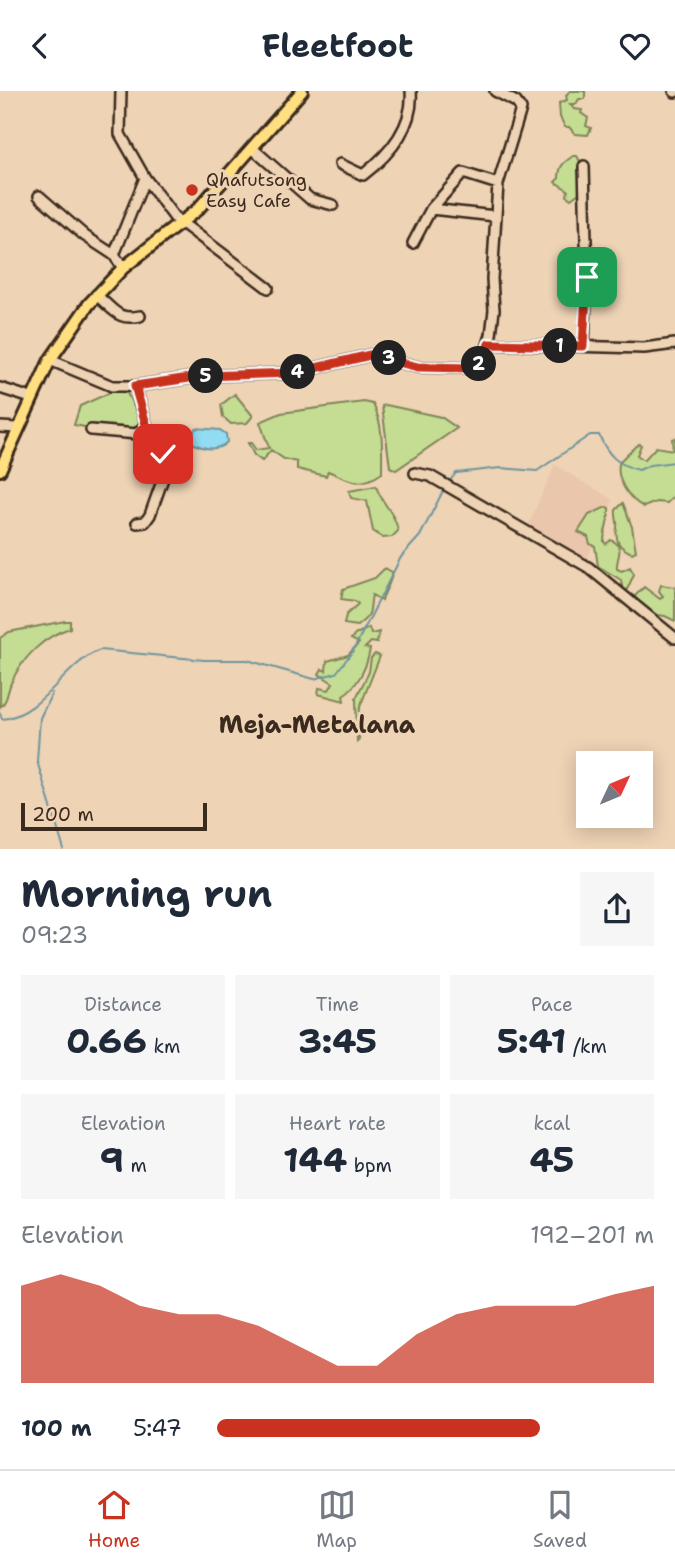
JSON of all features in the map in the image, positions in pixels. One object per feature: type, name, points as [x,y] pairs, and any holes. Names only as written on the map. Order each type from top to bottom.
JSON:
[{"type":"main road","points":[[0,470],[50,360],[96,295],[123,268],[181,224],[224,182],[302,91]]},
{"type":"street","points":[[121,91],[120,134],[145,178],[181,224],[268,288]]},
{"type":"street","points":[[340,164],[363,175],[398,141],[410,116],[411,91]]},
{"type":"street","points":[[50,360],[112,386],[135,386],[203,376],[295,373],[370,355],[418,367],[473,368],[484,358],[489,344],[494,310],[492,279],[498,184],[522,109],[516,101],[495,91]]},
{"type":"street","points":[[252,148],[310,199],[332,205]]},
{"type":"street","points":[[583,346],[587,277],[584,166]]},
{"type":"street","points":[[412,243],[431,209],[463,173],[498,184]]},
{"type":"street","points":[[114,255],[145,178]]},
{"type":"street","points":[[39,196],[85,236],[114,255],[123,268]]},
{"type":"street","points":[[431,209],[495,216]]},
{"type":"street","points":[[96,295],[126,319],[140,316]]},
{"type":"street","points":[[489,344],[644,348],[675,344]]},
{"type":"street","points":[[135,386],[146,424],[163,454],[166,470],[150,515],[145,522],[137,523]]},
{"type":"street","points":[[0,388],[31,398]]},
{"type":"street","points":[[91,430],[137,434],[146,424]]},
{"type":"street","points":[[0,427],[17,428]]},
{"type":"street","points":[[415,473],[430,476],[588,567],[675,638]]},
{"type":"shaded area","points":[[555,465],[613,500],[582,570],[524,535]]},
{"type":"green space","points":[[570,91],[585,91],[585,99],[570,104],[574,109],[582,110],[581,113],[588,118],[586,126],[591,128],[588,135],[575,134],[569,127],[565,127],[560,117],[559,103],[567,100],[566,95]]},
{"type":"green space","points":[[577,156],[582,165],[579,193],[571,199],[567,196],[568,190],[555,182],[559,178],[562,165]]},
{"type":"green space","points":[[113,391],[127,393],[139,417],[139,425],[117,432],[74,425],[80,406]]},
{"type":"green space","points":[[235,394],[253,416],[247,423],[231,424],[223,417],[221,405]]},
{"type":"green space","points":[[364,402],[373,404],[377,413],[382,446],[382,473],[367,481],[349,480],[328,471],[326,476],[297,469],[297,462],[284,459],[271,450],[262,461],[254,455],[248,443],[256,450],[269,448],[260,422],[281,413]]},
{"type":"green space","points":[[382,406],[441,417],[457,428],[396,470],[390,467]]},
{"type":"green space","points":[[675,438],[675,495],[667,503],[656,502],[644,507],[625,489],[619,464],[639,444],[641,445],[637,455],[644,460],[656,447],[673,450],[672,439]]},
{"type":"green space","points":[[376,486],[397,525],[398,531],[392,537],[383,538],[373,531],[367,501],[351,498],[349,491]]},
{"type":"green space","points":[[623,503],[632,527],[636,551],[632,553],[623,548],[617,540],[616,510]]},
{"type":"green space","points":[[606,507],[609,512],[604,542],[606,544],[611,540],[618,546],[617,569],[622,571],[630,567],[634,574],[627,590],[623,591],[621,580],[598,566],[595,546],[590,544],[588,537],[578,532],[589,515]]},
{"type":"green space","points":[[385,568],[392,572],[392,576],[382,601],[372,595],[370,612],[366,618],[357,626],[344,624],[346,615],[358,604],[341,599],[343,589],[375,578]]},
{"type":"green space","points":[[661,585],[675,587],[675,621],[651,614],[633,598],[644,587],[660,599],[663,596],[659,591]]},
{"type":"green space","points":[[70,621],[70,628],[43,642],[21,665],[5,702],[0,707],[0,638],[9,632]]},
{"type":"green space","points":[[369,628],[371,634],[379,632],[377,643],[371,642],[365,648],[370,649],[367,663],[353,687],[343,695],[344,701],[318,694],[319,688],[329,690],[333,683],[319,674],[322,669],[326,671],[327,661],[348,655],[359,643],[351,639]]},
{"type":"green space","points":[[375,654],[380,656],[360,707],[357,742],[356,698]]},
{"type":"water","points":[[196,428],[220,430],[226,434],[227,442],[215,448],[192,443],[190,438]]},
{"type":"waterway","points":[[449,482],[456,473],[501,468],[537,471],[590,435],[599,435],[614,458],[631,468],[639,470],[650,465],[675,462]]},
{"type":"waterway","points":[[0,713],[2,719],[30,708],[76,666],[100,650],[204,660],[247,660],[314,679],[336,673],[353,651],[401,557],[420,536],[444,489]]},
{"type":"waterway","points":[[52,693],[40,718],[37,761],[64,849]]},
{"type":"place","name":"Qhafutsong Easy Cafe","points":[[192,190]]},
{"type":"district","name":"Meja-Metalana","points":[[317,725]]},
{"type":"route","points":[[163,454],[146,424],[135,386],[203,376],[295,373],[370,355],[418,367],[473,368],[484,358],[489,344],[583,346],[587,277]]}]
